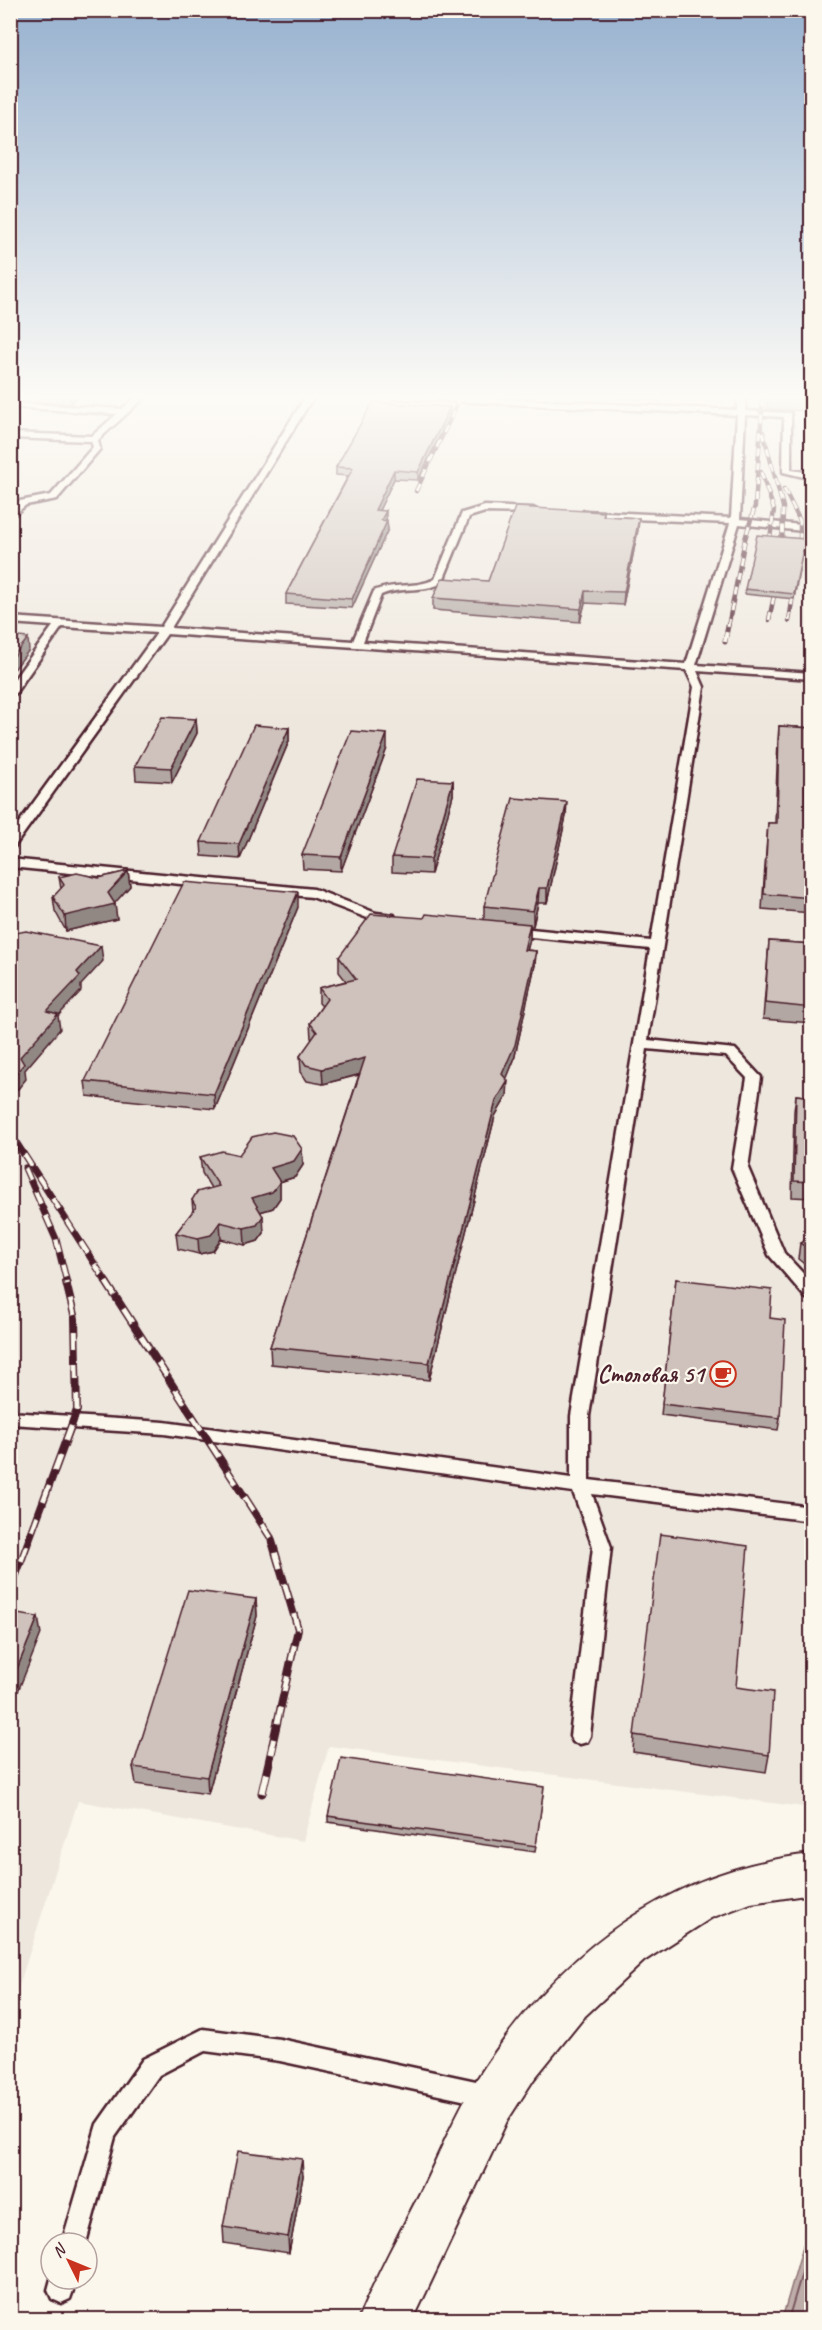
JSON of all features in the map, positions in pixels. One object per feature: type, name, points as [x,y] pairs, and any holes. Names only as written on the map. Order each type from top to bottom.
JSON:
[{"type":"street","points":[[385,2319],[495,2096],[545,2025],[582,1985],[661,1924],[700,1901],[732,1888],[772,1878],[812,1874]]},
{"type":"lane","points":[[10,515],[21,505]]},
{"type":"lane","points":[[10,844],[165,629],[242,505]]},
{"type":"lane","points":[[580,1736],[602,1547],[580,1486],[580,1416],[699,687],[690,668],[735,521],[736,505]]},
{"type":"lane","points":[[357,644],[376,593],[387,587],[422,588],[439,581],[465,515],[485,509],[543,512]]},
{"type":"lane","points":[[579,513],[735,521],[812,529]]},
{"type":"lane","points":[[10,620],[165,629],[812,676]]},
{"type":"lane","points":[[10,693],[59,624]]},
{"type":"lane","points":[[10,863],[314,894],[374,916],[397,919]]},
{"type":"lane","points":[[492,929],[658,946]]},
{"type":"lane","points":[[642,1044],[730,1052],[754,1077],[740,1168],[777,1255],[812,1294]]},
{"type":"lane","points":[[10,1419],[164,1428],[580,1486],[812,1514]]},
{"type":"lane","points":[[77,2231],[105,2132],[151,2067],[203,2040],[280,2050],[495,2096]]},
{"type":"shaded area","points":[[11,505],[811,505],[811,1808],[329,1746],[303,1841],[78,1801],[11,2011]]},
{"type":"water","points":[[811,2218],[811,2319],[782,2319]]},
{"type":"building","points":[[333,505],[378,505],[375,510],[386,511],[381,520],[387,521],[352,599],[286,594]]},
{"type":"building","points":[[515,507],[604,512],[603,516],[639,518],[624,592],[585,591],[581,609],[433,598],[442,578],[488,581]]},
{"type":"building","points":[[757,535],[805,539],[794,594],[745,589]]},
{"type":"building","points":[[10,636],[28,638],[10,661]]},
{"type":"building","points":[[162,717],[196,719],[171,768],[135,766]]},
{"type":"building","points":[[254,725],[289,728],[239,844],[201,842]]},
{"type":"building","points":[[779,726],[812,728],[812,782],[805,782],[806,825],[812,826],[812,898],[764,894],[768,823],[777,823]]},
{"type":"building","points":[[351,731],[387,734],[341,857],[302,855]]},
{"type":"building","points":[[417,779],[453,781],[431,859],[392,857]]},
{"type":"building","points":[[513,798],[567,802],[547,888],[539,888],[533,911],[484,906]]},
{"type":"building","points":[[128,871],[108,893],[115,904],[65,916],[53,897],[64,885],[59,877],[77,873],[99,878]]},
{"type":"building","points":[[184,882],[298,892],[214,1094],[85,1081]]},
{"type":"building","points":[[371,914],[424,918],[426,914],[530,924],[524,950],[536,951],[515,1045],[502,1074],[508,1081],[496,1101],[429,1363],[270,1347],[365,1058],[322,1069],[306,1065],[300,1056],[317,1032],[310,1023],[327,999],[319,988],[356,979],[339,957]]},
{"type":"building","points":[[26,931],[101,946],[77,972],[80,976],[47,1011],[58,1014],[20,1057],[24,1064],[16,1073],[10,1074],[10,934]]},
{"type":"building","points":[[769,941],[812,944],[812,1008],[765,1003]]},
{"type":"building","points":[[796,1095],[812,1097],[812,1182],[794,1181]]},
{"type":"building","points":[[273,1132],[293,1136],[302,1149],[294,1161],[271,1168],[280,1182],[272,1192],[252,1198],[263,1216],[257,1225],[244,1228],[220,1222],[211,1235],[198,1238],[176,1233],[196,1207],[192,1200],[197,1192],[219,1186],[200,1157],[222,1151],[239,1155],[252,1137]]},
{"type":"building","points":[[812,1237],[812,1251],[800,1243]]},
{"type":"building","name":"Столовая 51","points":[[676,1279],[772,1290],[770,1318],[785,1320],[780,1418],[662,1404]]},
{"type":"building","points":[[660,1534],[748,1546],[736,1687],[773,1692],[769,1755],[634,1735]]},
{"type":"building","points":[[188,1590],[256,1599],[207,1777],[133,1767]]},
{"type":"building","points":[[10,1613],[38,1617],[10,1686]]},
{"type":"building","points":[[341,1758],[544,1787],[536,1846],[328,1816]]},
{"type":"building","points":[[238,2151],[302,2159],[288,2237],[223,2227]]},
{"type":"railway","points":[[728,627],[745,539],[755,505]]},
{"type":"railway","points":[[768,553],[774,510],[772,505]]},
{"type":"railway","points":[[782,505],[782,554]]},
{"type":"railway","points":[[792,505],[800,521],[800,556]]},
{"type":"railway","points":[[769,620],[777,581]]},
{"type":"railway","points":[[789,621],[795,582]]},
{"type":"railway","points":[[725,642],[728,625]]},
{"type":"railway","points":[[10,1133],[107,1283]]},
{"type":"railway","points":[[25,1168],[56,1239],[67,1283]]},
{"type":"railway","points":[[10,1591],[77,1410],[75,1319],[66,1282]]},
{"type":"railway","points":[[106,1282],[271,1538],[298,1629],[272,1746]]},
{"type":"railway","points":[[262,1793],[273,1745]]},
{"type":"place","name":"Столовая 51","points":[[723,1374]]}]
